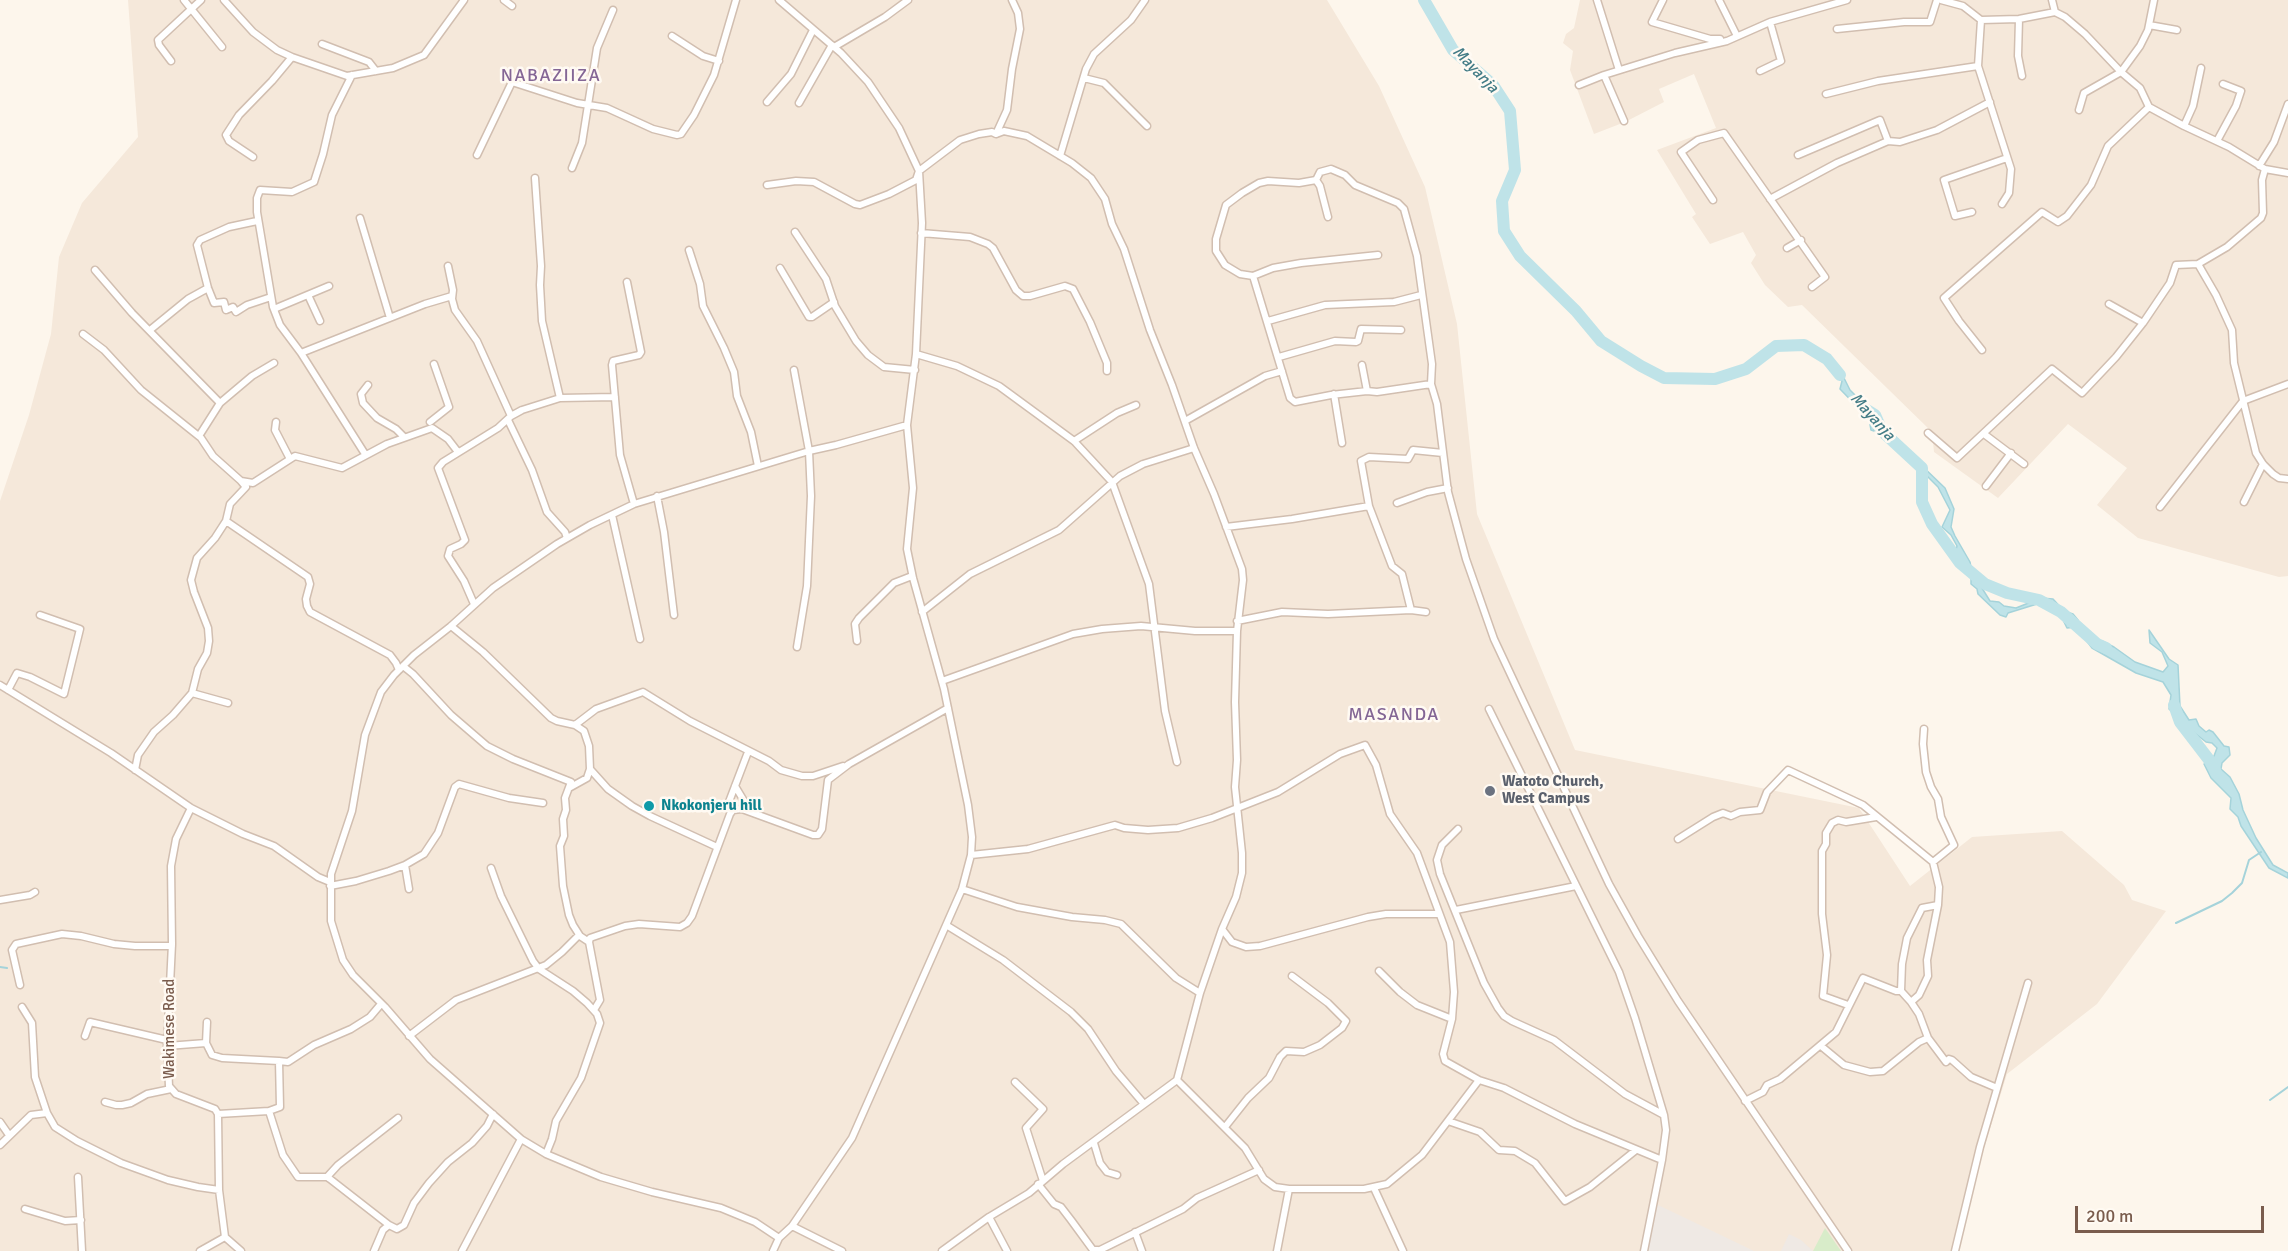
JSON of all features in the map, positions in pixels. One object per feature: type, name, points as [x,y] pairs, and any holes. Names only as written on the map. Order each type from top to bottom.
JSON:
[{"type":"street","points":[[184,0],[222,47]]},
{"type":"street","points":[[171,61],[158,40],[201,0]]},
{"type":"street","points":[[224,0],[253,32],[269,44],[292,57],[340,74],[352,75],[403,65],[423,55],[464,0]]},
{"type":"street","points":[[504,0],[512,6]]},
{"type":"street","points":[[477,155],[512,82],[578,103],[607,108],[653,129],[677,135],[685,130],[694,115],[719,62],[736,0]]},
{"type":"street","points":[[774,1251],[779,1238],[792,1226],[852,1138],[962,889],[971,855],[971,821],[948,708],[912,576],[907,549],[913,488],[907,425],[916,354],[921,233],[919,171],[899,128],[868,82],[833,46],[778,0]]},
{"type":"street","points":[[799,104],[833,46],[885,17],[908,0]]},
{"type":"street","points":[[996,134],[1007,110],[1020,29],[1018,13],[1012,0]]},
{"type":"street","points":[[1060,156],[1086,69],[1098,48],[1131,20],[1145,0]]},
{"type":"street","points":[[1597,0],[1619,70]]},
{"type":"street","points":[[1663,0],[1652,22],[1710,39],[1727,41]]},
{"type":"street","points":[[1719,0],[1737,36]]},
{"type":"street","points":[[1579,85],[1675,53],[1727,41],[1821,3],[1847,0]]},
{"type":"street","points":[[1837,29],[1904,22],[1930,22],[1939,0],[1963,6],[1981,20],[2019,19],[2055,12],[2065,17],[2085,34],[2121,72],[2140,88],[2149,107],[2217,141],[2262,168],[2288,173]]},
{"type":"street","points":[[2052,0],[2055,12]]},
{"type":"street","points":[[2079,110],[2084,93],[2121,72],[2140,46],[2149,25],[2154,0]]},
{"type":"street","points":[[572,168],[582,143],[597,48],[613,10]]},
{"type":"street","points":[[2019,19],[2018,56],[2022,76]]},
{"type":"street","points":[[1981,20],[1978,66],[2011,168],[2009,193],[2002,204]]},
{"type":"street","points":[[1760,71],[1781,61],[1770,22]]},
{"type":"street","points":[[2149,25],[2176,30]]},
{"type":"street","points":[[767,102],[790,74],[813,30]]},
{"type":"street","points":[[672,36],[703,56],[719,62]]},
{"type":"street","points":[[322,44],[369,62],[375,71]]},
{"type":"street","points":[[253,157],[227,139],[226,135],[239,115],[292,57]]},
{"type":"street","points":[[1826,94],[1878,81],[1978,66]]},
{"type":"street","points":[[2184,126],[2193,106],[2201,68]]},
{"type":"street","points":[[352,75],[333,110],[321,163],[314,182],[292,192],[258,191],[257,221],[271,297],[280,325],[301,353],[365,454]]},
{"type":"street","points":[[1604,75],[1624,121]]},
{"type":"street","points":[[1084,78],[1104,83],[1147,126]]},
{"type":"street","points":[[2217,141],[2236,106],[2241,91],[2223,84]]},
{"type":"street","points":[[1770,199],[1837,163],[1888,141],[1900,142],[1920,136],[1990,102]]},
{"type":"street","points":[[1928,433],[1957,458],[2052,369],[2082,393],[2116,357],[2143,323],[2170,283],[2176,265],[2198,264],[2227,247],[2264,213],[2262,168],[2288,104]]},
{"type":"street","points":[[1982,350],[1944,298],[2042,212],[2058,222],[2067,216],[2091,185],[2108,146],[2149,107]]},
{"type":"street","points":[[1798,155],[1880,120],[1888,141]]},
{"type":"street","points":[[766,185],[796,180],[814,182],[860,205],[916,180],[919,171],[960,140],[979,134],[992,132],[996,134],[1004,131],[1027,136],[1086,173],[1105,200],[1112,224],[1131,268],[1150,330],[1242,569],[1237,631],[1236,809],[1242,853],[1242,873],[1236,897],[1222,929],[1200,993],[1177,1080],[1041,1183],[942,1251]]},
{"type":"street","points":[[1713,200],[1681,152],[1698,140],[1724,133],[1825,277],[1812,287]]},
{"type":"street","points":[[1972,212],[1955,216],[1944,180],[2007,158]]},
{"type":"street","points":[[1328,217],[1316,180],[1320,172],[1331,170],[1345,174],[1355,185],[1401,206],[1417,256],[1432,364],[1431,384],[1437,404],[1448,488],[1466,559],[1494,639],[1605,875],[1638,936],[1678,1001],[1848,1251]]},
{"type":"street","points":[[535,178],[542,321],[560,398]]},
{"type":"street","points":[[1316,180],[1299,183],[1268,181],[1259,183],[1242,192],[1226,205],[1217,232],[1216,251],[1225,265],[1233,271],[1253,276],[1273,268],[1301,263],[1378,255]]},
{"type":"street","points":[[360,218],[390,318]]},
{"type":"street","points":[[257,221],[229,227],[200,240],[197,245],[214,303],[224,302],[226,310],[233,307],[236,312],[247,305],[271,297]]},
{"type":"street","points":[[795,232],[826,279],[834,302],[856,341],[868,355],[884,367],[915,370]]},
{"type":"street","points":[[921,233],[970,237],[988,244],[1016,290],[1023,296],[1065,286],[1071,287],[1078,295],[1090,322],[1107,363],[1107,371]]},
{"type":"street","points":[[1787,248],[1801,240]]},
{"type":"street","points":[[689,250],[700,284],[703,306],[734,372],[737,396],[751,432],[758,466]]},
{"type":"street","points":[[2198,264],[2216,295],[2232,330],[2234,363],[2256,453],[2263,464],[2279,478],[2288,479]]},
{"type":"street","points":[[448,266],[453,290],[452,302],[458,316],[477,341],[532,470],[547,512],[565,532],[567,538]]},
{"type":"street","points":[[780,268],[810,318],[834,302]]},
{"type":"street","points":[[95,270],[132,313],[220,403]]},
{"type":"street","points":[[1253,276],[1290,398],[1295,402],[1334,394],[1367,391],[1377,393],[1431,384]]},
{"type":"street","points":[[627,282],[641,352],[639,355],[612,362],[620,455],[634,504]]},
{"type":"street","points":[[274,309],[329,286]]},
{"type":"street","points":[[150,330],[188,299],[208,288]]},
{"type":"street","points":[[308,295],[320,321]]},
{"type":"street","points":[[1268,321],[1325,305],[1394,302],[1421,295]]},
{"type":"street","points":[[301,353],[452,296]]},
{"type":"street","points":[[2109,304],[2143,323]]},
{"type":"street","points":[[1279,357],[1335,341],[1356,342],[1361,329],[1401,330]]},
{"type":"street","points":[[83,334],[105,350],[141,390],[199,436],[213,456],[246,487],[230,504],[226,521],[215,538],[197,558],[191,580],[208,628],[209,641],[192,693],[150,737],[138,755],[135,770]]},
{"type":"street","points":[[916,354],[979,375],[1019,400],[1074,441],[1112,482],[1147,577],[1152,599],[1157,661],[1165,711],[1177,762]]},
{"type":"street","points":[[199,436],[220,403],[252,376],[273,363]]},
{"type":"street","points":[[430,422],[449,407],[434,364]]},
{"type":"street","points":[[1362,365],[1367,391]]},
{"type":"street","points":[[794,370],[809,451],[810,545],[804,616],[797,647]]},
{"type":"street","points":[[1185,421],[1248,386],[1282,371]]},
{"type":"street","points":[[2160,507],[2243,402],[2288,384]]},
{"type":"street","points":[[368,385],[362,394],[363,403],[376,418],[396,429],[404,438]]},
{"type":"street","points":[[1334,394],[1342,444]]},
{"type":"street","points":[[474,604],[464,581],[448,556],[450,549],[465,540],[438,471],[443,462],[522,410],[560,398],[615,397]]},
{"type":"street","points":[[1074,441],[1117,413],[1136,405]]},
{"type":"street","points":[[276,422],[275,430],[290,459]]},
{"type":"street","points":[[779,1238],[755,1222],[721,1208],[601,1177],[546,1154],[521,1139],[430,1059],[353,975],[343,960],[331,921],[330,884],[333,863],[352,811],[365,735],[384,687],[401,668],[474,604],[524,565],[567,538],[634,504],[809,451],[836,446],[907,425]]},
{"type":"street","points":[[241,481],[253,483],[295,456],[342,468],[365,454],[432,428],[448,439],[458,452]]},
{"type":"street","points":[[1984,434],[2024,464]]},
{"type":"street","points":[[922,612],[970,574],[1059,530],[1112,482],[1143,464],[1194,448]]},
{"type":"street","points":[[1411,610],[1402,574],[1392,566],[1369,506],[1361,461],[1364,458],[1408,459],[1413,450],[1443,453]]},
{"type":"street","points":[[1986,486],[2011,453]]},
{"type":"street","points":[[2244,502],[2263,464]]},
{"type":"street","points":[[1397,503],[1427,492],[1448,488]]},
{"type":"street","points":[[657,496],[664,532],[674,615]]},
{"type":"street","points":[[1226,527],[1369,506]]},
{"type":"street","points":[[612,515],[640,639]]},
{"type":"street","points":[[226,521],[308,577],[310,584],[306,599],[310,612],[390,655],[401,668],[414,674],[445,709],[488,746],[513,759],[570,782],[565,798],[564,836],[561,846],[563,886],[568,915],[579,935],[589,942]]},
{"type":"street","points":[[857,641],[855,624],[859,618],[894,583],[912,576]]},
{"type":"street","points":[[1238,621],[1282,612],[1328,614],[1411,610],[1426,612]]},
{"type":"street","points":[[8,690],[17,674],[30,677],[64,694],[80,629],[40,615]]},
{"type":"street","points":[[451,626],[483,652],[551,718],[575,724],[584,731],[588,739],[590,770],[587,778],[569,788]]},
{"type":"street","points":[[942,681],[1073,634],[1124,627],[1155,627],[1195,632],[1237,631]]},
{"type":"street","points":[[0,686],[65,724],[191,808],[243,834],[274,846],[330,884],[356,881],[405,865],[424,854],[438,834],[455,787],[459,784],[509,798],[543,803]]},
{"type":"street","points":[[575,724],[597,708],[643,692],[690,721],[769,761],[781,770],[802,776],[813,776],[849,764]]},
{"type":"street","points":[[192,693],[228,703]]},
{"type":"street","points":[[594,1010],[600,1000],[590,938],[624,926],[639,924],[683,926],[690,920],[731,812],[736,809],[750,812],[818,835],[822,829],[828,780],[849,764],[948,708]]},
{"type":"street","points":[[1489,709],[1619,972],[1664,1115],[1666,1130],[1662,1160],[1644,1251]]},
{"type":"street","points":[[1924,729],[1926,772],[1938,799],[1941,817],[1954,844],[1933,862]]},
{"type":"street","points":[[971,855],[1028,849],[1115,825],[1148,830],[1178,828],[1278,792],[1340,754],[1365,745],[1376,765],[1390,814],[1417,853],[1450,942],[1454,992],[1452,1019],[1443,1054],[1444,1061],[1479,1080],[1504,1088],[1575,1124],[1662,1160]]},
{"type":"street","points":[[731,812],[727,807],[748,752]]},
{"type":"street","points":[[590,770],[608,789],[632,806],[717,847]]},
{"type":"street","points":[[1678,839],[1723,813],[1731,816],[1740,812],[1760,810],[1767,792],[1788,770],[1863,805],[1933,862],[1939,887],[1938,905],[1927,960],[1928,976],[1919,995],[1911,1002]]},
{"type":"street","points":[[735,786],[750,812]]},
{"type":"street","name":"Wakimese Road","points":[[191,808],[176,838],[171,866],[172,946],[167,1043],[171,1089],[179,1096],[215,1109],[218,1114]]},
{"type":"street","points":[[1848,1005],[1823,996],[1827,955],[1822,914],[1822,851],[1826,844],[1826,833],[1832,823],[1838,820],[1846,822],[1876,817]]},
{"type":"street","points":[[1458,829],[1442,846],[1437,860],[1440,874],[1484,983],[1504,1016],[1554,1040],[1625,1094],[1664,1115]]},
{"type":"street","points":[[405,865],[409,889]]},
{"type":"street","points":[[492,868],[501,896],[533,961],[539,969],[573,991],[594,1010],[600,1028],[580,1077],[556,1120],[546,1154]]},
{"type":"street","points":[[1456,910],[1576,886]]},
{"type":"street","points":[[962,889],[1017,907],[1121,924],[1176,978],[1200,993]]},
{"type":"street","points":[[0,900],[30,895],[35,891]]},
{"type":"street","points":[[1901,991],[1902,964],[1907,938],[1922,908],[1938,905]]},
{"type":"street","points":[[1222,929],[1232,942],[1246,947],[1260,946],[1368,916],[1440,914]]},
{"type":"street","points":[[946,925],[1003,960],[1071,1012],[1088,1029],[1116,1071],[1144,1104]]},
{"type":"street","points":[[20,985],[12,950],[16,944],[62,934],[114,944],[172,946]]},
{"type":"street","points":[[409,1036],[456,1000],[539,969],[562,952],[579,935]]},
{"type":"street","points":[[1379,971],[1417,1005],[1452,1019]]},
{"type":"street","points":[[1225,1127],[1248,1098],[1269,1078],[1280,1057],[1286,1051],[1304,1052],[1320,1045],[1342,1028],[1346,1022],[1328,1003],[1292,976]]},
{"type":"street","points":[[1745,1101],[1763,1092],[1767,1085],[1780,1079],[1836,1032],[1863,978],[1901,991],[1919,1014],[1928,1038],[1946,1062],[1949,1059],[1952,1060],[1971,1077],[1997,1089]]},
{"type":"street","points":[[1955,1251],[1980,1147],[2028,983]]},
{"type":"street","points":[[207,1022],[206,1043],[215,1056],[288,1062],[314,1045],[351,1029],[370,1017],[381,1004]]},
{"type":"street","points":[[22,1007],[32,1023],[35,1077],[47,1113],[55,1126],[65,1134],[121,1163],[168,1180],[219,1190]]},
{"type":"street","points":[[85,1036],[90,1022],[167,1043],[206,1043]]},
{"type":"street","points":[[1821,1046],[1844,1065],[1870,1072],[1883,1071],[1919,1042],[1928,1038]]},
{"type":"street","points":[[241,1251],[225,1237],[219,1190],[218,1114],[269,1111],[280,1107],[279,1062]]},
{"type":"street","points":[[1177,1080],[1245,1148],[1269,1183],[1275,1187],[1289,1189],[1374,1188],[1387,1184],[1414,1163],[1435,1140],[1479,1080]]},
{"type":"street","points":[[1015,1082],[1043,1109],[1026,1128],[1041,1183],[1053,1204],[1061,1207],[1093,1250],[1098,1251],[1183,1209],[1203,1195],[1259,1170]]},
{"type":"street","points":[[105,1102],[122,1105],[147,1094],[171,1089]]},
{"type":"street","points":[[269,1111],[283,1155],[295,1173],[301,1178],[327,1177],[389,1225],[397,1228],[404,1225],[414,1203],[429,1183],[448,1162],[472,1143],[487,1126],[493,1114]]},
{"type":"street","points":[[0,1145],[31,1115],[47,1113]]},
{"type":"street","points":[[327,1177],[398,1118]]},
{"type":"street","points":[[1448,1121],[1480,1132],[1499,1150],[1515,1151],[1535,1163],[1565,1201],[1590,1187],[1636,1150]]},
{"type":"street","points":[[0,1122],[9,1135]]},
{"type":"street","points":[[462,1251],[521,1139]]},
{"type":"street","points":[[1094,1143],[1100,1163],[1107,1172],[1117,1175]]},
{"type":"street","points":[[78,1177],[82,1251]]},
{"type":"street","points":[[1374,1188],[1403,1251]]},
{"type":"street","points":[[1277,1251],[1289,1189]]},
{"type":"street","points":[[25,1209],[65,1221],[81,1220]]},
{"type":"street","points":[[989,1217],[1007,1251]]},
{"type":"street","points":[[374,1251],[383,1230],[389,1225]]},
{"type":"street","points":[[792,1226],[842,1251]]},
{"type":"street","points":[[1135,1232],[1142,1251]]},
{"type":"street","points":[[200,1251],[225,1237]]},
{"type":"shaded area","points":[[128,0],[1327,0],[1379,86],[1425,187],[1457,324],[1477,514],[1575,750],[1859,808],[1910,886],[1972,837],[2062,831],[2124,885],[2132,900],[2166,911],[2097,1004],[2007,1074],[1984,1148],[1957,1251],[0,1251],[0,501],[29,415],[51,334],[59,257],[82,203],[138,137]]},
{"type":"shaded area","points":[[1580,0],[2288,0],[2288,576],[2279,577],[2138,538],[2097,505],[2127,468],[2068,424],[1998,498],[1934,452],[1932,432],[1802,305],[1788,307],[1765,285],[1751,263],[1756,255],[1743,232],[1710,244],[1692,217],[1696,214],[1657,150],[1716,128],[1694,74],[1659,89],[1664,102],[1625,122],[1594,134],[1570,70],[1573,51],[1563,43],[1566,34],[1574,28]]},
{"type":"shaded area","points":[[1656,1204],[1754,1251],[1647,1251]]},
{"type":"shaded area","points":[[1789,1234],[1801,1240],[1813,1251],[1781,1251]]},
{"type":"green space","points":[[1825,1228],[1841,1251],[1813,1251]]},
{"type":"water","points":[[1831,364],[1843,376],[1850,390],[1863,403],[1877,412],[1893,438],[1945,488],[1954,509],[1951,527],[1970,562],[1972,572],[1990,601],[2016,608],[2041,598],[2053,599],[2064,611],[2073,614],[2083,634],[2089,639],[2102,641],[2135,662],[2163,672],[2168,666],[2162,652],[2150,643],[2149,630],[2169,659],[2178,665],[2180,706],[2189,720],[2196,719],[2199,726],[2206,732],[2209,730],[2213,732],[2224,746],[2229,747],[2230,755],[2222,763],[2221,769],[2230,777],[2239,794],[2243,810],[2256,838],[2273,865],[2288,873],[2288,878],[2269,868],[2241,826],[2238,817],[2230,809],[2231,798],[2211,778],[2204,764],[2214,756],[2217,748],[2192,731],[2169,709],[2171,695],[2163,682],[2136,673],[2092,648],[2076,627],[2067,628],[2050,604],[2037,604],[2008,613],[2006,617],[2000,615],[1978,594],[1977,589],[1971,584],[1971,577],[1955,553],[1957,546],[1951,535],[1942,527],[1950,510],[1938,487],[1884,433],[1877,420],[1874,421],[1874,431],[1871,430],[1869,419],[1840,389],[1842,381],[1833,373]]},
{"type":"waterway","name":"Mayanja","points":[[1424,0],[1453,50],[1493,85],[1510,111],[1515,170],[1502,201],[1504,231],[1520,256],[1576,311],[1601,341],[1664,378],[1715,379],[1746,369],[1776,346],[1804,345],[1827,359],[1840,375]]},
{"type":"waterway","name":"Mayanja","points":[[1867,410],[1875,415],[1882,431],[1922,468],[1922,502],[1932,524],[1960,563],[1985,584],[2007,593],[2039,600],[2061,612],[2097,644],[2106,648]]},
{"type":"waterway","name":"Mayanja","points":[[2174,705],[2180,722],[2213,765],[2216,773]]},
{"type":"waterway","points":[[2176,923],[2222,901],[2232,893],[2242,883],[2249,860],[2261,852]]},
{"type":"waterway","points":[[0,967],[7,968]]},
{"type":"waterway","points":[[2270,1100],[2288,1087]]},
{"type":"place","name":"Watoto Church, West Campus","points":[[1490,791]]},
{"type":"place","name":"Nkokonjeru hill","points":[[649,806]]},
{"type":"district","name":"NABAZIIZA","points":[[551,76]]},
{"type":"district","name":"MASANDA","points":[[1394,715]]}]
